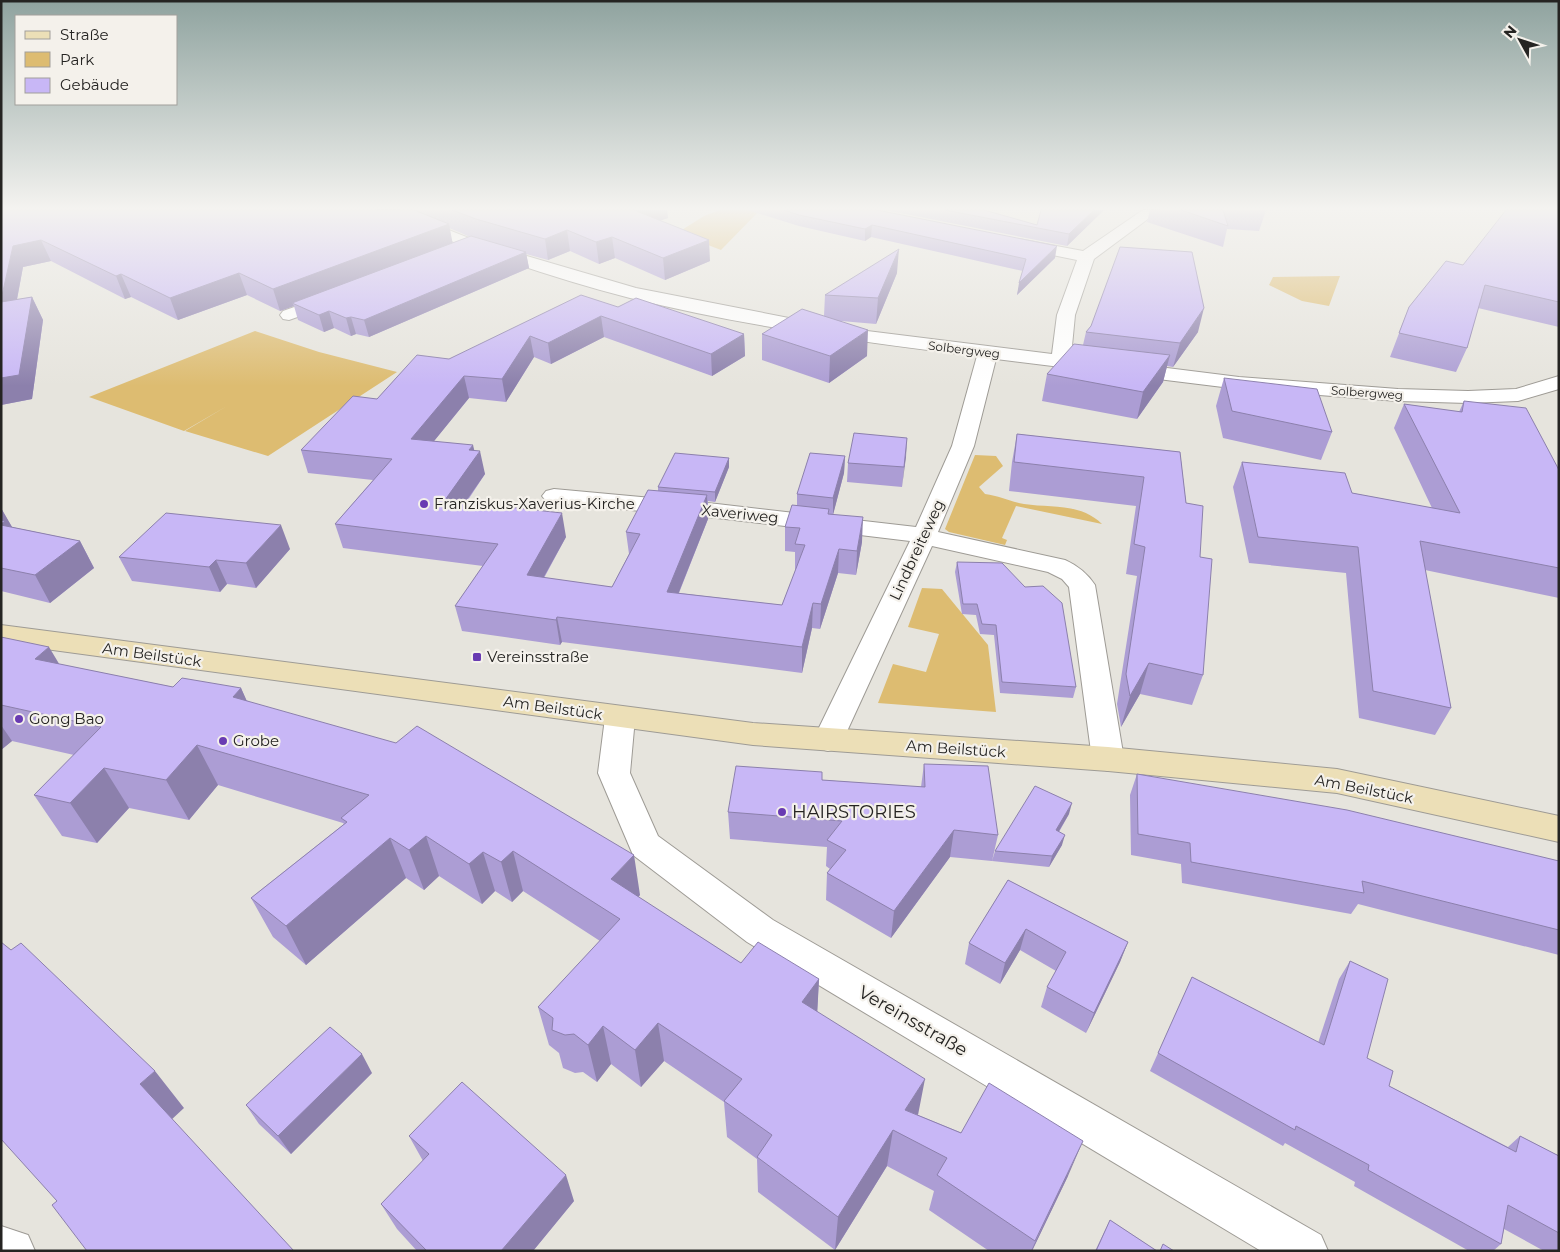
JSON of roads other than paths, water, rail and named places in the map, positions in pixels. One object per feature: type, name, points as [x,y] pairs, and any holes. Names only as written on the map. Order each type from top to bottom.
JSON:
[{"type":"main road","name":"Am Beilstück","points":[[1,634],[620,718],[753,734],[1108,759],[1337,781],[1559,830]]},
{"type":"street","name":"Solbergweg","points":[[551,268],[633,293],[835,333],[1239,383],[1398,395],[1468,397],[1518,395],[1559,382]]},
{"type":"street","points":[[1061,361],[1066,315],[1082,268]]},
{"type":"street","points":[[289,315],[349,292]]},
{"type":"street","name":"Lindbreiteweg","points":[[828,740],[924,537],[963,446],[988,353]]},
{"type":"street","name":"Xaveriweg","points":[[554,496],[717,511],[903,532],[924,537]]},
{"type":"street","points":[[924,537],[1056,566],[1071,573],[1082,585],[1108,759]]},
{"type":"street","name":"Vereinsstraße","points":[[620,718],[614,773],[645,845],[760,931],[1305,1251]]},
{"type":"street","points":[[1,1249],[12,1251]]},
{"type":"place","name":"Franziskus-Xaverius-Kirche","points":[[424,504]]},
{"type":"place","name":"Vereinsstraße","points":[[477,657]]},
{"type":"place","name":"Gong Bao","points":[[19,719]]},
{"type":"place","name":"Grobe","points":[[223,741]]},
{"type":"place","name":"HAIRSTORIES","points":[[782,812]]}]
